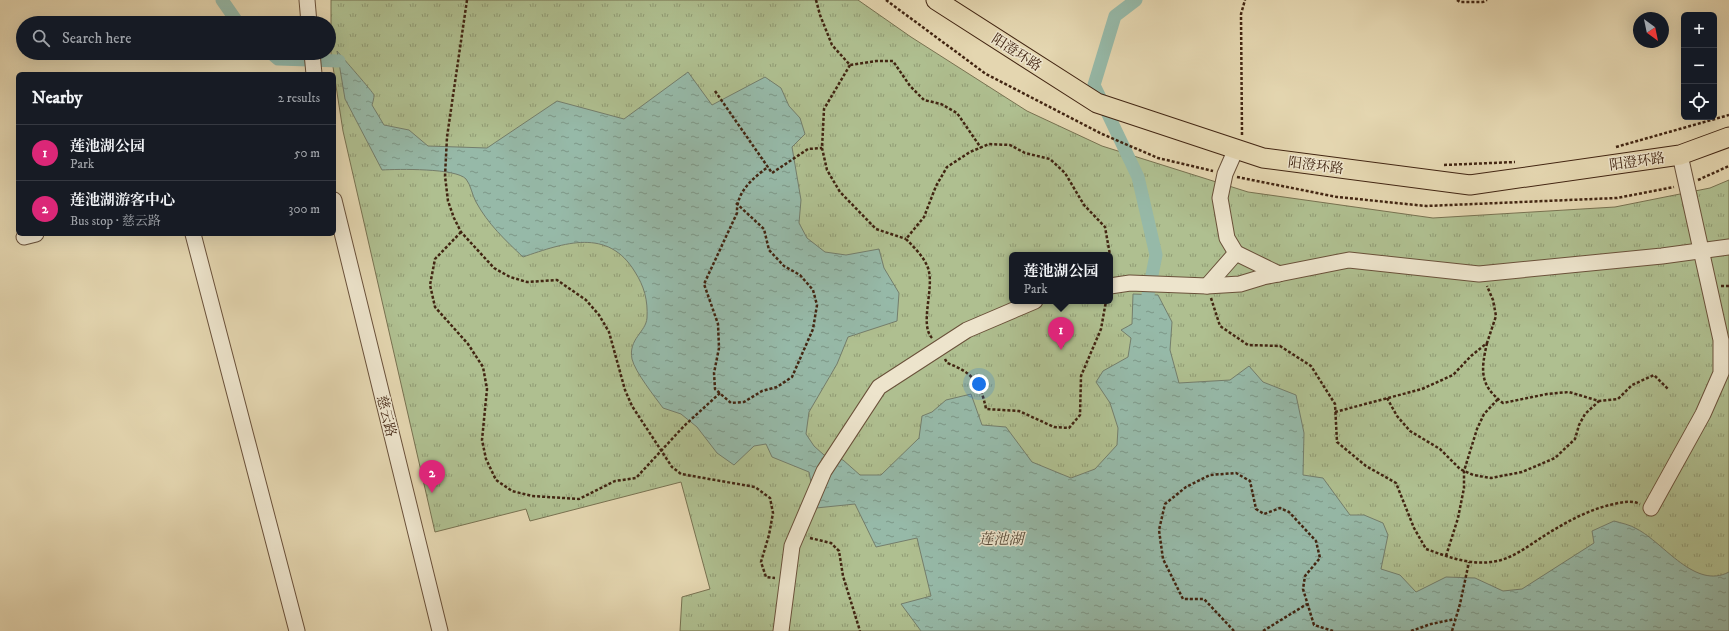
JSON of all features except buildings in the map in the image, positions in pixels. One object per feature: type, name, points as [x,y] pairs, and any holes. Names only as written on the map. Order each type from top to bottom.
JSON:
[{"type":"main road","name":"阳澄环路","points":[[936,0],[1097,103],[1138,117],[1241,139],[1262,158],[1470,185],[1680,155],[1729,137]]},
{"type":"street","points":[[307,0],[308,16]]},
{"type":"street","points":[[313,60],[314,72]]},
{"type":"street","points":[[1241,139],[1225,174],[1220,198],[1227,238],[1236,253],[1279,274]]},
{"type":"street","points":[[1651,508],[1702,414],[1721,373],[1721,340],[1680,155]]},
{"type":"street","name":"慈云路","points":[[336,208],[440,631]]},
{"type":"street","points":[[194,236],[297,631]]},
{"type":"street","points":[[1113,286],[1130,283],[1207,286],[1240,284],[1279,274],[1349,260],[1480,274],[1701,252],[1729,247]]},
{"type":"street","points":[[1207,286],[1236,253]]},
{"type":"street","points":[[781,631],[792,546],[824,471],[879,387],[968,330],[1028,304]]},
{"type":"path","points":[[467,0],[447,137],[446,176],[448,201],[461,232],[494,268],[510,278],[527,282],[557,280],[586,300],[600,315],[609,332],[625,390],[632,406],[672,467],[681,474],[755,487],[770,498],[773,513],[772,520],[769,535],[760,562],[766,577],[788,580]]},
{"type":"path","points":[[816,0],[820,15],[832,45],[850,65]]},
{"type":"path","points":[[886,0],[986,74],[1102,134],[1157,157]]},
{"type":"path","points":[[1241,139],[1241,14],[1245,0]]},
{"type":"path","points":[[1457,0],[1460,2],[1483,2],[1487,0]]},
{"type":"path","points":[[850,65],[876,61],[893,61],[910,86],[924,100],[941,104],[957,113],[981,148]]},
{"type":"path","points":[[850,65],[824,109],[822,148],[827,170],[840,192],[876,229],[906,239],[917,250],[928,268],[931,291],[927,312],[928,334],[940,348],[947,363],[964,369],[974,378],[984,394],[986,409],[1019,411],[1054,427],[1069,428],[1080,415],[1081,376],[1101,329],[1105,304]]},
{"type":"path","points":[[715,91],[772,173],[808,148],[822,148]]},
{"type":"path","points":[[1615,148],[1729,115]]},
{"type":"path","points":[[906,239],[924,217],[936,186],[947,167],[970,152],[989,144],[1010,145],[1025,154],[1050,159],[1066,173],[1084,205],[1105,227],[1109,252]]},
{"type":"path","points":[[1439,165],[1518,162]]},
{"type":"path","points":[[736,204],[764,229],[769,250],[784,266],[800,275],[812,290],[817,305],[813,328],[792,377],[777,387],[762,391],[744,402],[731,403],[715,389],[714,373],[719,348],[718,324],[704,284],[737,213],[736,204],[751,180],[768,167]]},
{"type":"path","points":[[461,232],[435,259],[430,285],[435,307],[468,344],[483,367],[487,389],[482,440],[486,459],[496,480],[512,491],[525,494],[579,499],[615,481],[636,478],[684,426],[720,393]]},
{"type":"path","points":[[1480,274],[1488,287],[1496,316],[1487,343],[1482,377],[1492,394],[1503,403],[1547,394],[1569,392],[1599,401],[1618,399],[1632,385],[1654,375],[1669,390]]},
{"type":"path","points":[[1207,286],[1220,326],[1248,345],[1280,346],[1311,366],[1334,404],[1337,442],[1366,466],[1396,483],[1414,528],[1426,549],[1469,562],[1490,562],[1505,559],[1527,548],[1563,524],[1598,508],[1633,501],[1651,508]]},
{"type":"path","points":[[1335,412],[1422,389],[1453,375],[1471,356],[1487,343]]},
{"type":"path","points":[[1387,398],[1396,416],[1410,431],[1440,449],[1464,471],[1473,475],[1491,478],[1522,472],[1555,458],[1575,439],[1579,425],[1585,414],[1599,401]]},
{"type":"path","points":[[1446,556],[1461,503],[1464,488],[1464,471],[1477,429],[1484,414],[1498,399]]},
{"type":"path","points":[[1234,631],[1204,599],[1183,599],[1163,558],[1159,530],[1165,504],[1186,487],[1210,475],[1236,473],[1250,481],[1256,509],[1264,514],[1280,508],[1289,512],[1316,541],[1320,558],[1305,576],[1303,589],[1314,625],[1333,631]]},
{"type":"path","points":[[797,534],[831,543],[839,552],[843,576],[860,631]]},
{"type":"path","points":[[1452,631],[1460,604],[1469,562]]},
{"type":"path","points":[[1264,631],[1308,604]]},
{"type":"path","points":[[1411,631],[1432,624],[1456,619]]},
{"type":"green space","points":[[331,0],[858,0],[911,37],[1027,111],[1102,146],[1248,192],[1433,218],[1615,207],[1710,188],[1729,180],[1729,631],[680,631],[682,597],[710,589],[681,482],[530,521],[526,509],[435,532],[343,131],[336,86],[336,72],[334,72],[332,60],[336,60],[336,16],[331,16]]},
{"type":"water","name":"莲池湖","points":[[337,51],[374,95],[372,105],[384,125],[409,130],[428,146],[487,148],[557,101],[624,119],[688,72],[712,105],[765,77],[781,88],[789,106],[800,118],[805,134],[792,147],[801,200],[799,223],[807,238],[825,252],[846,255],[879,249],[884,268],[899,293],[897,321],[848,337],[837,364],[809,412],[806,434],[814,446],[824,455],[843,460],[860,475],[881,475],[919,438],[922,416],[932,412],[946,400],[971,394],[982,425],[1006,427],[1032,462],[1071,478],[1095,469],[1117,445],[1118,428],[1110,403],[1096,382],[1103,371],[1128,357],[1131,338],[1121,330],[1132,324],[1133,294],[1158,295],[1172,322],[1170,350],[1179,383],[1230,380],[1249,366],[1263,382],[1296,395],[1304,433],[1303,475],[1323,478],[1350,515],[1364,515],[1383,523],[1388,535],[1381,569],[1400,575],[1416,592],[1446,577],[1475,578],[1503,591],[1522,589],[1594,543],[1592,531],[1614,521],[1637,529],[1692,570],[1704,575],[1716,576],[1729,572],[1729,631],[921,631],[901,604],[931,596],[917,538],[876,547],[855,504],[816,508],[809,472],[772,457],[766,444],[754,446],[734,465],[717,453],[697,427],[681,414],[663,408],[641,377],[632,359],[631,352],[633,346],[646,323],[647,305],[641,283],[635,272],[624,258],[612,249],[599,244],[584,242],[554,247],[523,257],[491,225],[476,202],[466,179],[460,175],[439,171],[382,170],[345,99]]},
{"type":"waterway","points":[[222,0],[233,16]]},
{"type":"waterway","points":[[1136,0],[1115,16],[1094,85],[1138,177],[1156,255],[1148,295]]},
{"type":"waterway","points":[[308,60],[339,61]]},
{"type":"place","name":"莲池湖公园","points":[[1061,350]]},
{"type":"place","name":"莲池湖游客中心","points":[[432,493]]}]
